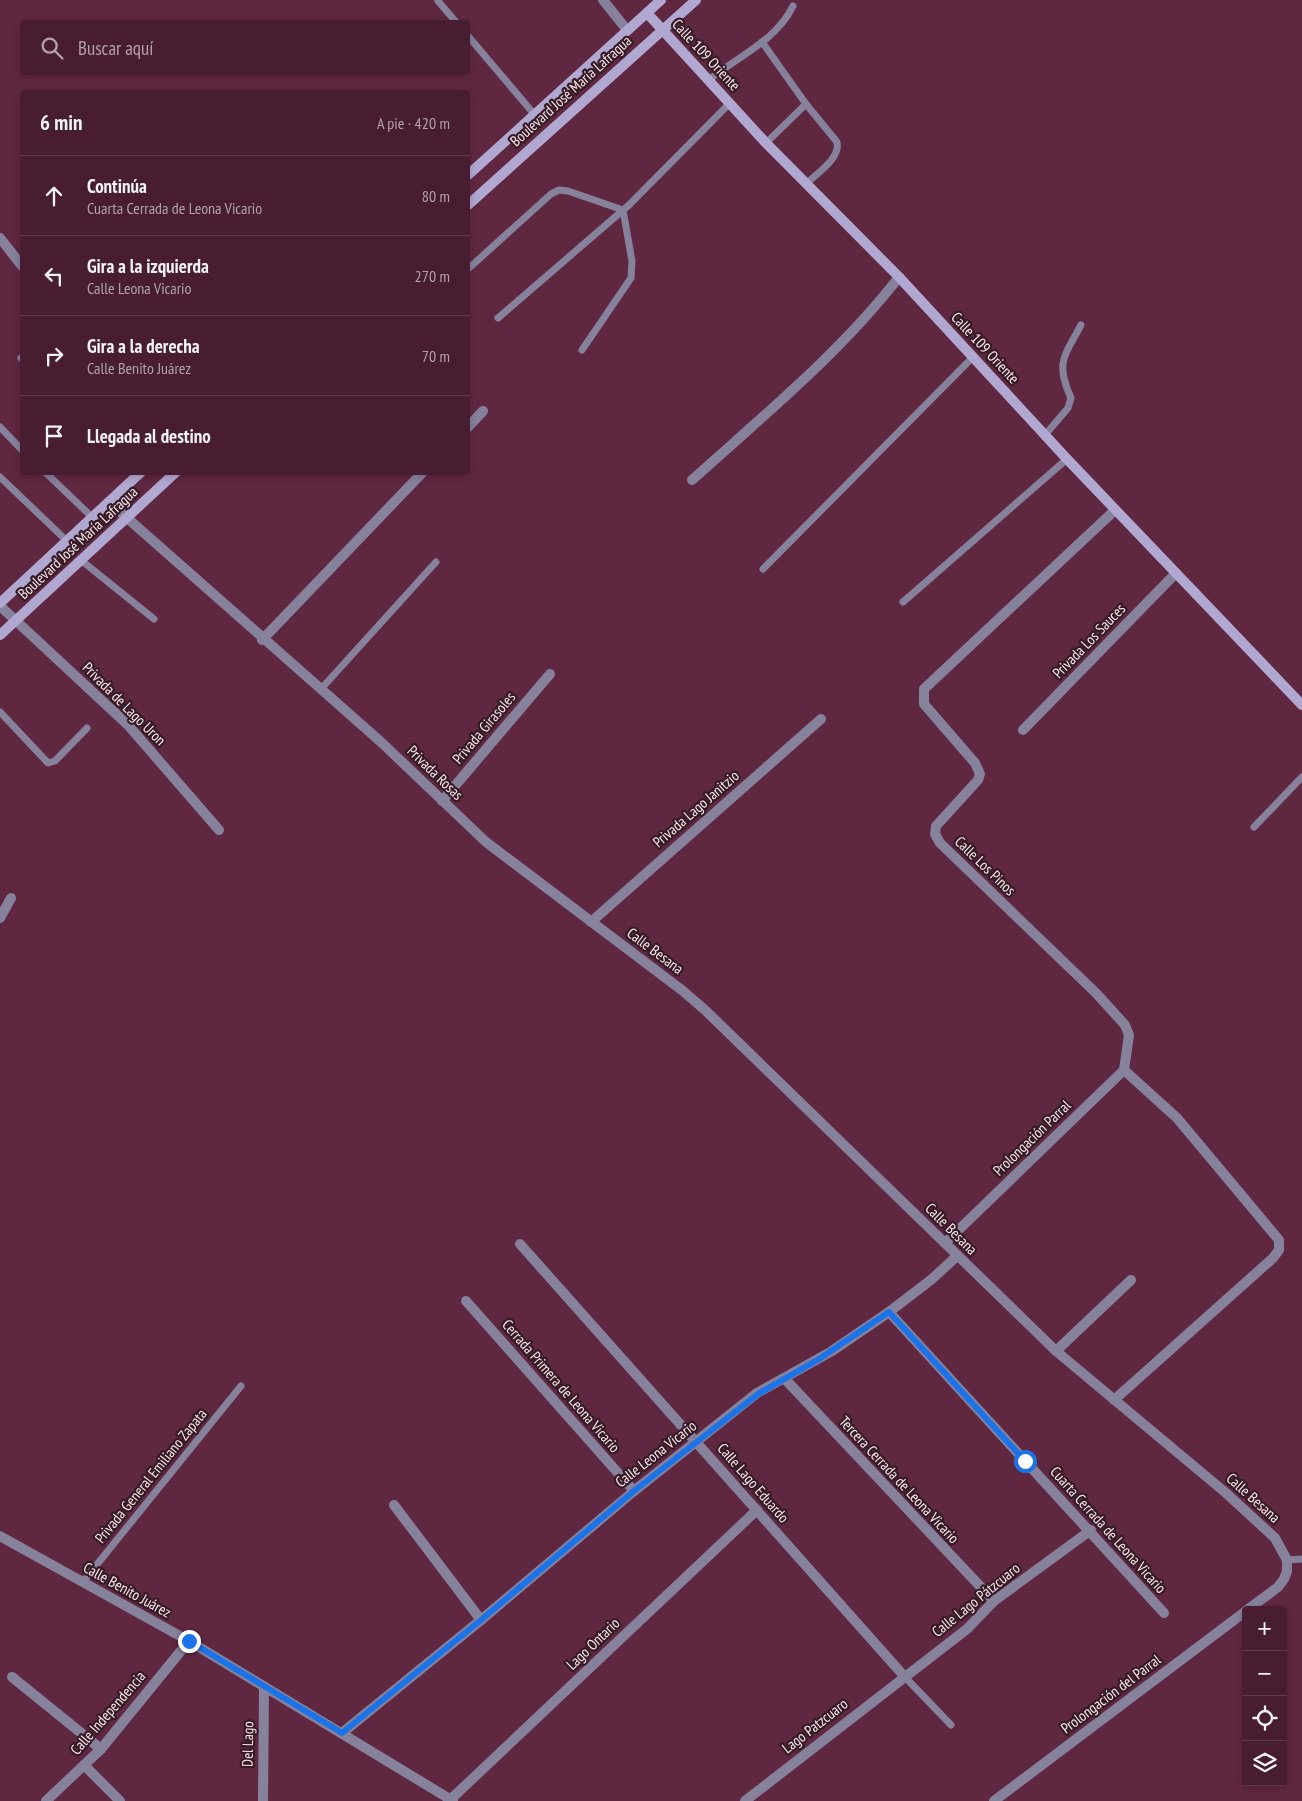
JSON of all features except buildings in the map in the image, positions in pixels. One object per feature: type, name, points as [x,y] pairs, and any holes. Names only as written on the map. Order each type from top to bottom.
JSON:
[{"type":"main road","name":"Boulevard José María Lafragua","points":[[470,173],[661,0]]},
{"type":"main road","name":"Boulevard José María Lafragua","points":[[470,203],[696,0]]},
{"type":"main road","name":"Calle 109 Oriente","points":[[647,13],[766,143],[899,277],[1115,510],[1302,705]]},
{"type":"main road","name":"Boulevard José María Lafragua","points":[[0,605],[93,518],[135,475]]},
{"type":"main road","name":"Boulevard José María Lafragua","points":[[0,635],[173,475]]},
{"type":"street","points":[[603,0],[627,30]]},
{"type":"street","points":[[0,238],[20,263]]},
{"type":"street","points":[[692,480],[844,340],[875,308],[899,277]]},
{"type":"street","points":[[470,424],[482,411]]},
{"type":"street","points":[[262,640],[420,475]]},
{"type":"street","name":"Privada Rosas","points":[[109,502],[262,640],[381,742],[486,842],[591,922]]},
{"type":"street","name":"Calle Los Pinos","points":[[1115,510],[924,690],[923,698],[929,710],[975,763],[980,774],[978,780],[936,826],[935,834],[940,843],[1096,992],[1125,1025],[1129,1035],[1124,1070]]},
{"type":"street","name":"Privada Los Sauces","points":[[1023,730],[1176,572]]},
{"type":"street","name":"Privada de Lago Uron","points":[[0,605],[15,623],[128,725],[218,830]]},
{"type":"street","name":"Privada Girasoles","points":[[442,801],[550,674]]},
{"type":"street","name":"Privada Lago Janitzio","points":[[591,922],[821,719]]},
{"type":"street","points":[[0,918],[11,898]]},
{"type":"street","name":"Calle Besana","points":[[591,922],[683,991],[705,1010],[1056,1351],[1264,1527],[1275,1538],[1287,1560]]},
{"type":"street","points":[[1114,1400],[1273,1258],[1279,1245],[1278,1240],[1177,1118],[1124,1070]]},
{"type":"street","name":"Prolongación Parral","points":[[945,1243],[1124,1070]]},
{"type":"street","name":"Calle Lago Eduardo","points":[[520,1244],[904,1676]]},
{"type":"street","name":"Calle Leona Vicario","points":[[342,1733],[697,1441],[758,1394],[826,1355],[889,1312],[932,1279],[957,1256]]},
{"type":"street","points":[[1056,1351],[1131,1280]]},
{"type":"street","name":"Cerrada Primera de Leona Vicario","points":[[466,1301],[634,1491]]},
{"type":"street","name":"Cuarta Cerrada de Leona Vicario","points":[[889,1312],[986,1420],[1091,1530],[1164,1613]]},
{"type":"street","name":"Tercera Cerrada de Leona Vicario","points":[[784,1378],[994,1601]]},
{"type":"street","points":[[394,1505],[481,1620]]},
{"type":"street","name":"Lago Ontario","points":[[452,1800],[756,1510]]},
{"type":"street","name":"Calle Lago Pátzcuaro","points":[[904,1676],[967,1629],[994,1601],[1091,1530]]},
{"type":"street","name":"Calle Benito Juárez","points":[[0,1536],[189,1641],[452,1800]]},
{"type":"street","name":"Prolongación del Parral","points":[[1252,1606],[1278,1587],[1287,1571],[1287,1560]]},
{"type":"street","name":"Prolongación del Parral","points":[[994,1801],[1242,1613]]},
{"type":"street","name":"Calle Independencia","points":[[46,1801],[101,1749],[189,1641]]},
{"type":"street","name":"Lago Patzcuaro","points":[[745,1801],[904,1676]]},
{"type":"street","points":[[12,1677],[101,1749]]},
{"type":"street","name":"Del Lago","points":[[263,1801],[264,1687]]},
{"type":"street","points":[[84,1765],[120,1801]]},
{"type":"lane","points":[[438,1],[454,20]]},
{"type":"lane","points":[[709,80],[762,42],[788,16],[793,6]]},
{"type":"lane","points":[[470,38],[534,114]]},
{"type":"lane","points":[[762,42],[806,104],[837,142],[838,148],[835,156],[806,184]]},
{"type":"lane","points":[[498,318],[623,210],[730,102]]},
{"type":"lane","points":[[766,143],[806,104]]},
{"type":"lane","points":[[470,267],[551,194],[559,190],[568,191],[623,210]]},
{"type":"lane","points":[[582,350],[631,278],[632,261],[623,210]]},
{"type":"lane","points":[[1045,435],[1068,408],[1071,398],[1062,379],[1061,363],[1080,325]]},
{"type":"lane","points":[[763,569],[973,357]]},
{"type":"lane","points":[[0,427],[20,448]]},
{"type":"lane","points":[[903,602],[1067,459]]},
{"type":"lane","points":[[47,475],[93,518]]},
{"type":"lane","points":[[0,477],[67,541]]},
{"type":"lane","points":[[82,561],[154,619]]},
{"type":"lane","points":[[321,689],[436,562]]},
{"type":"lane","points":[[0,712],[48,763],[55,761],[86,728]]},
{"type":"lane","points":[[1254,827],[1302,777]]},
{"type":"lane","name":"Privada General Emiliano Zapata","points":[[82,1583],[240,1386]]},
{"type":"lane","points":[[1287,1560],[1302,1559]]},
{"type":"lane","points":[[904,1676],[951,1725]]},
{"type":"route","points":[[189,1641],[342,1733],[481,1620],[634,1491],[758,1394],[774,1383],[819,1359],[889,1312],[1025,1461]]}]
